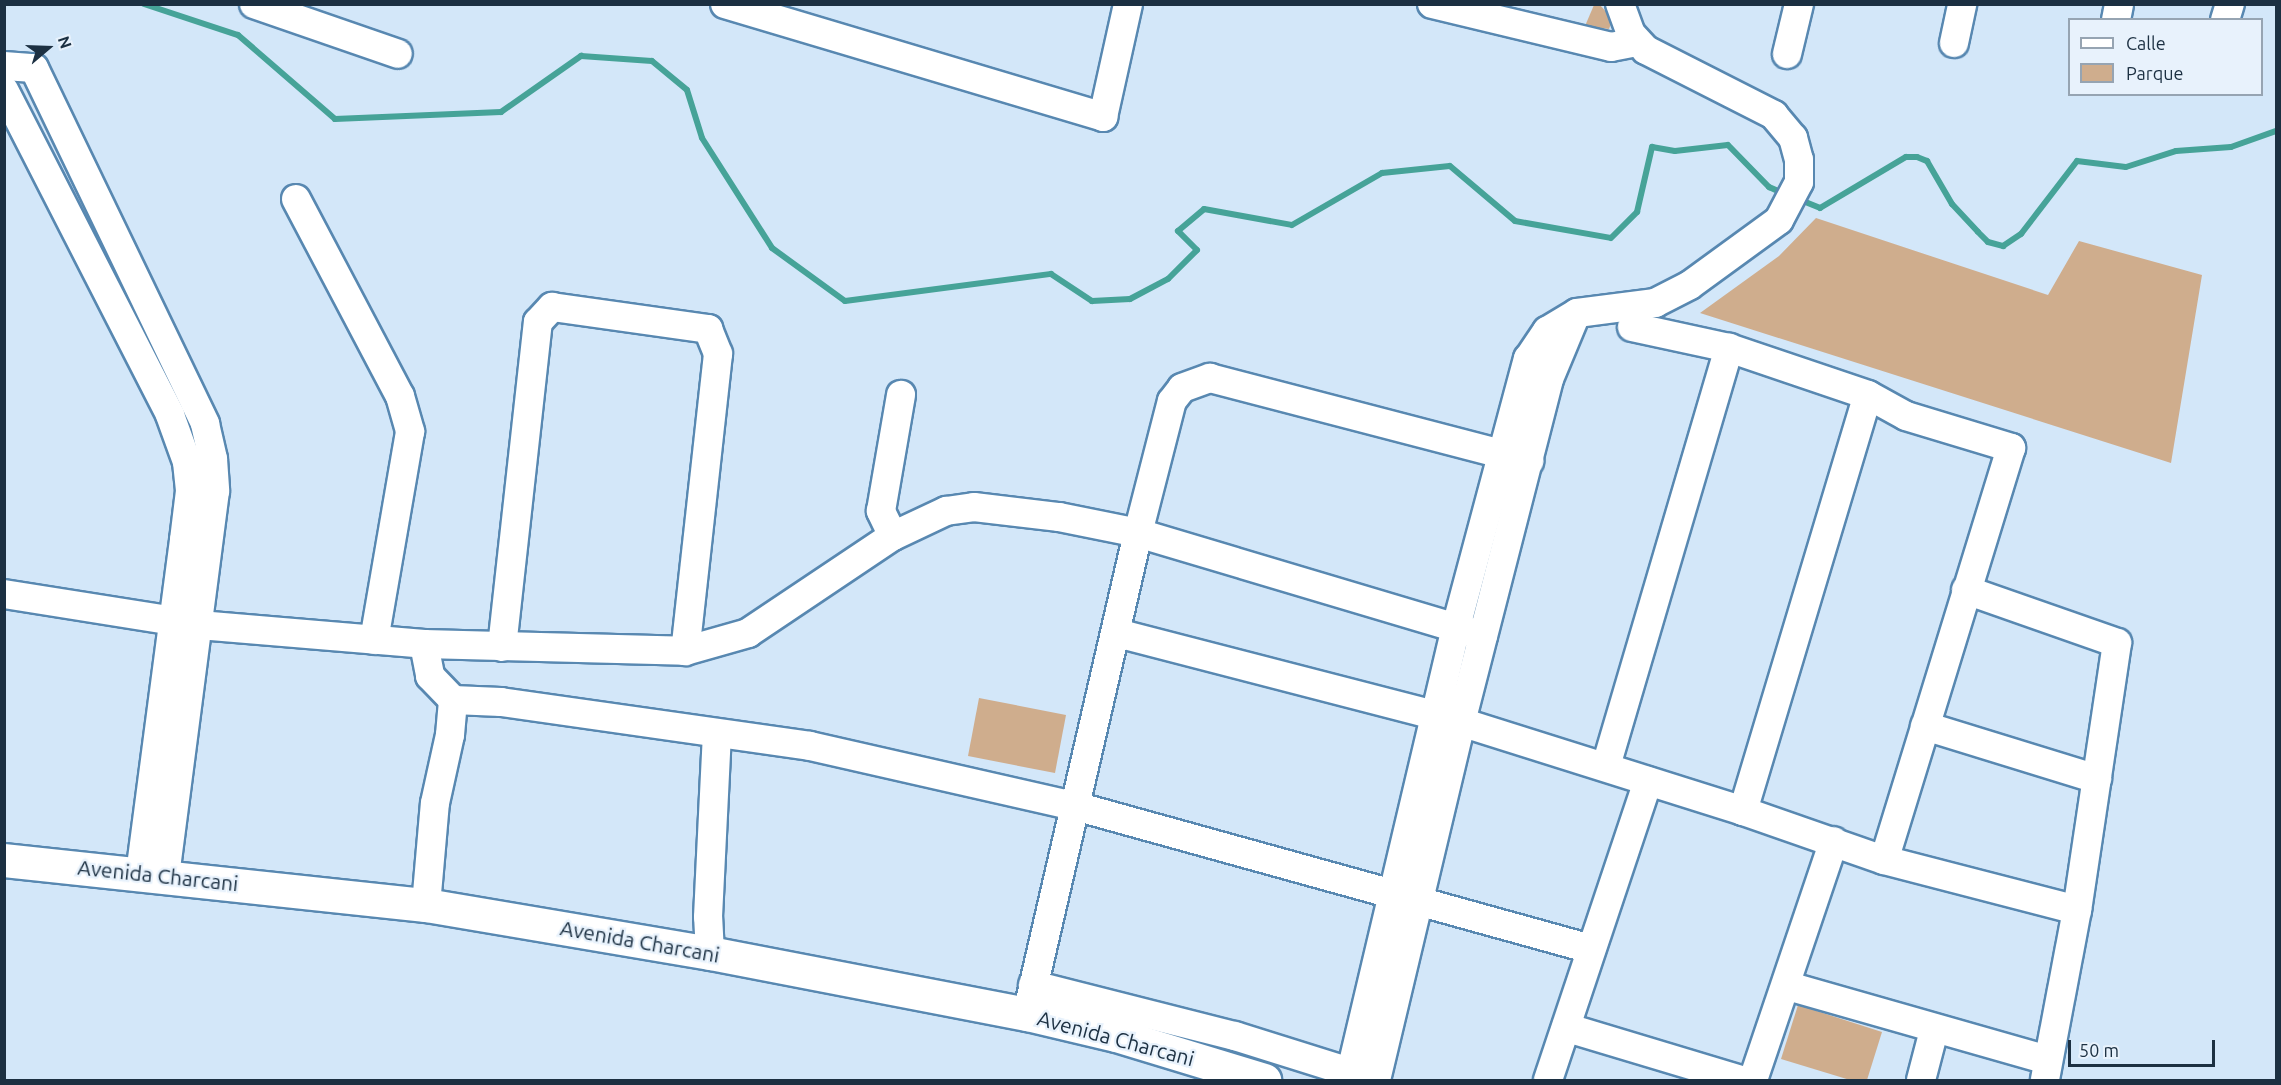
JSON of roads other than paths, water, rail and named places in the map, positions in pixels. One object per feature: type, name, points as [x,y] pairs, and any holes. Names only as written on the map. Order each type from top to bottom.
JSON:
[{"type":"main road","name":"Avenida Charcani","points":[[4,860],[426,905],[710,953],[1030,1000],[1116,1035],[1264,1080]]},
{"type":"street","points":[[254,4],[398,54]]},
{"type":"street","points":[[725,4],[779,12],[1103,117],[1128,4]]},
{"type":"street","points":[[1787,54],[1799,4]]},
{"type":"street","points":[[1954,43],[1962,4]]},
{"type":"street","points":[[1440,5],[1611,47],[1629,19],[1658,58],[1774,115],[1793,138],[1799,160],[1794,194],[1779,220],[1690,285],[1655,303],[1577,314],[1517,458],[1456,627],[1448,719],[1366,1079],[1235,1036],[1030,1000],[1117,633],[1138,533],[1172,401],[1182,388],[1196,380],[1210,378],[1517,458]]},
{"type":"street","points":[[4,66],[34,68],[205,423],[213,459],[215,491],[199,625],[152,874]]},
{"type":"street","points":[[4,90],[181,438],[190,491],[171,620],[152,874]]},
{"type":"street","points":[[296,199],[399,396],[410,432],[374,640]]},
{"type":"street","points":[[502,647],[538,322],[552,307],[708,329],[718,354],[685,651]]},
{"type":"street","points":[[1632,327],[1729,348],[1868,395],[1906,416],[2011,448],[1884,860]]},
{"type":"street","points":[[1606,766],[1729,348]]},
{"type":"street","points":[[893,536],[880,512],[901,395]]},
{"type":"street","points":[[1743,811],[1868,395]]},
{"type":"street","points":[[1448,719],[1484,636],[1517,458]]},
{"type":"street","points":[[4,594],[199,625],[374,640],[502,647],[685,651],[748,633],[893,536],[946,511],[974,507],[1059,517],[1138,533],[1484,636]]},
{"type":"street","points":[[1788,986],[1935,1030],[2047,1070],[2077,910],[2117,643],[1966,590]]},
{"type":"street","points":[[1117,633],[1448,719],[1606,766],[1834,841],[1884,860],[2077,910]]},
{"type":"street","points":[[424,644],[430,676],[453,700],[501,702],[810,746],[1075,806],[1591,949]]},
{"type":"street","points":[[426,905],[435,803],[450,735],[453,700]]},
{"type":"street","points":[[1925,726],[2097,779]]},
{"type":"street","points":[[710,953],[708,917],[717,733]]},
{"type":"street","points":[[1548,1080],[1568,1028],[1591,949],[1648,781]]},
{"type":"street","points":[[1754,1080],[1788,986],[1834,841]]},
{"type":"street","points":[[1568,1028],[1740,1080]]},
{"type":"street","points":[[1921,1080],[1935,1030]]},
{"type":"waterway","points":[[144,4],[238,35],[335,119],[501,112],[581,56],[652,61],[687,90],[702,138],[772,248],[845,301],[1051,274],[1092,301],[1130,299],[1168,279],[1197,250],[1178,231],[1204,209],[1292,225],[1382,173],[1450,166],[1515,221],[1611,238],[1637,212],[1652,147],[1675,151],[1728,145],[1769,187],[1785,194]]},
{"type":"waterway","points":[[1798,199],[1820,208],[1906,157],[1917,157],[1927,161],[1952,204],[1978,232],[1988,242],[2003,246],[2021,234],[2077,161],[2126,167],[2176,151],[2231,147],[2276,131]]}]
